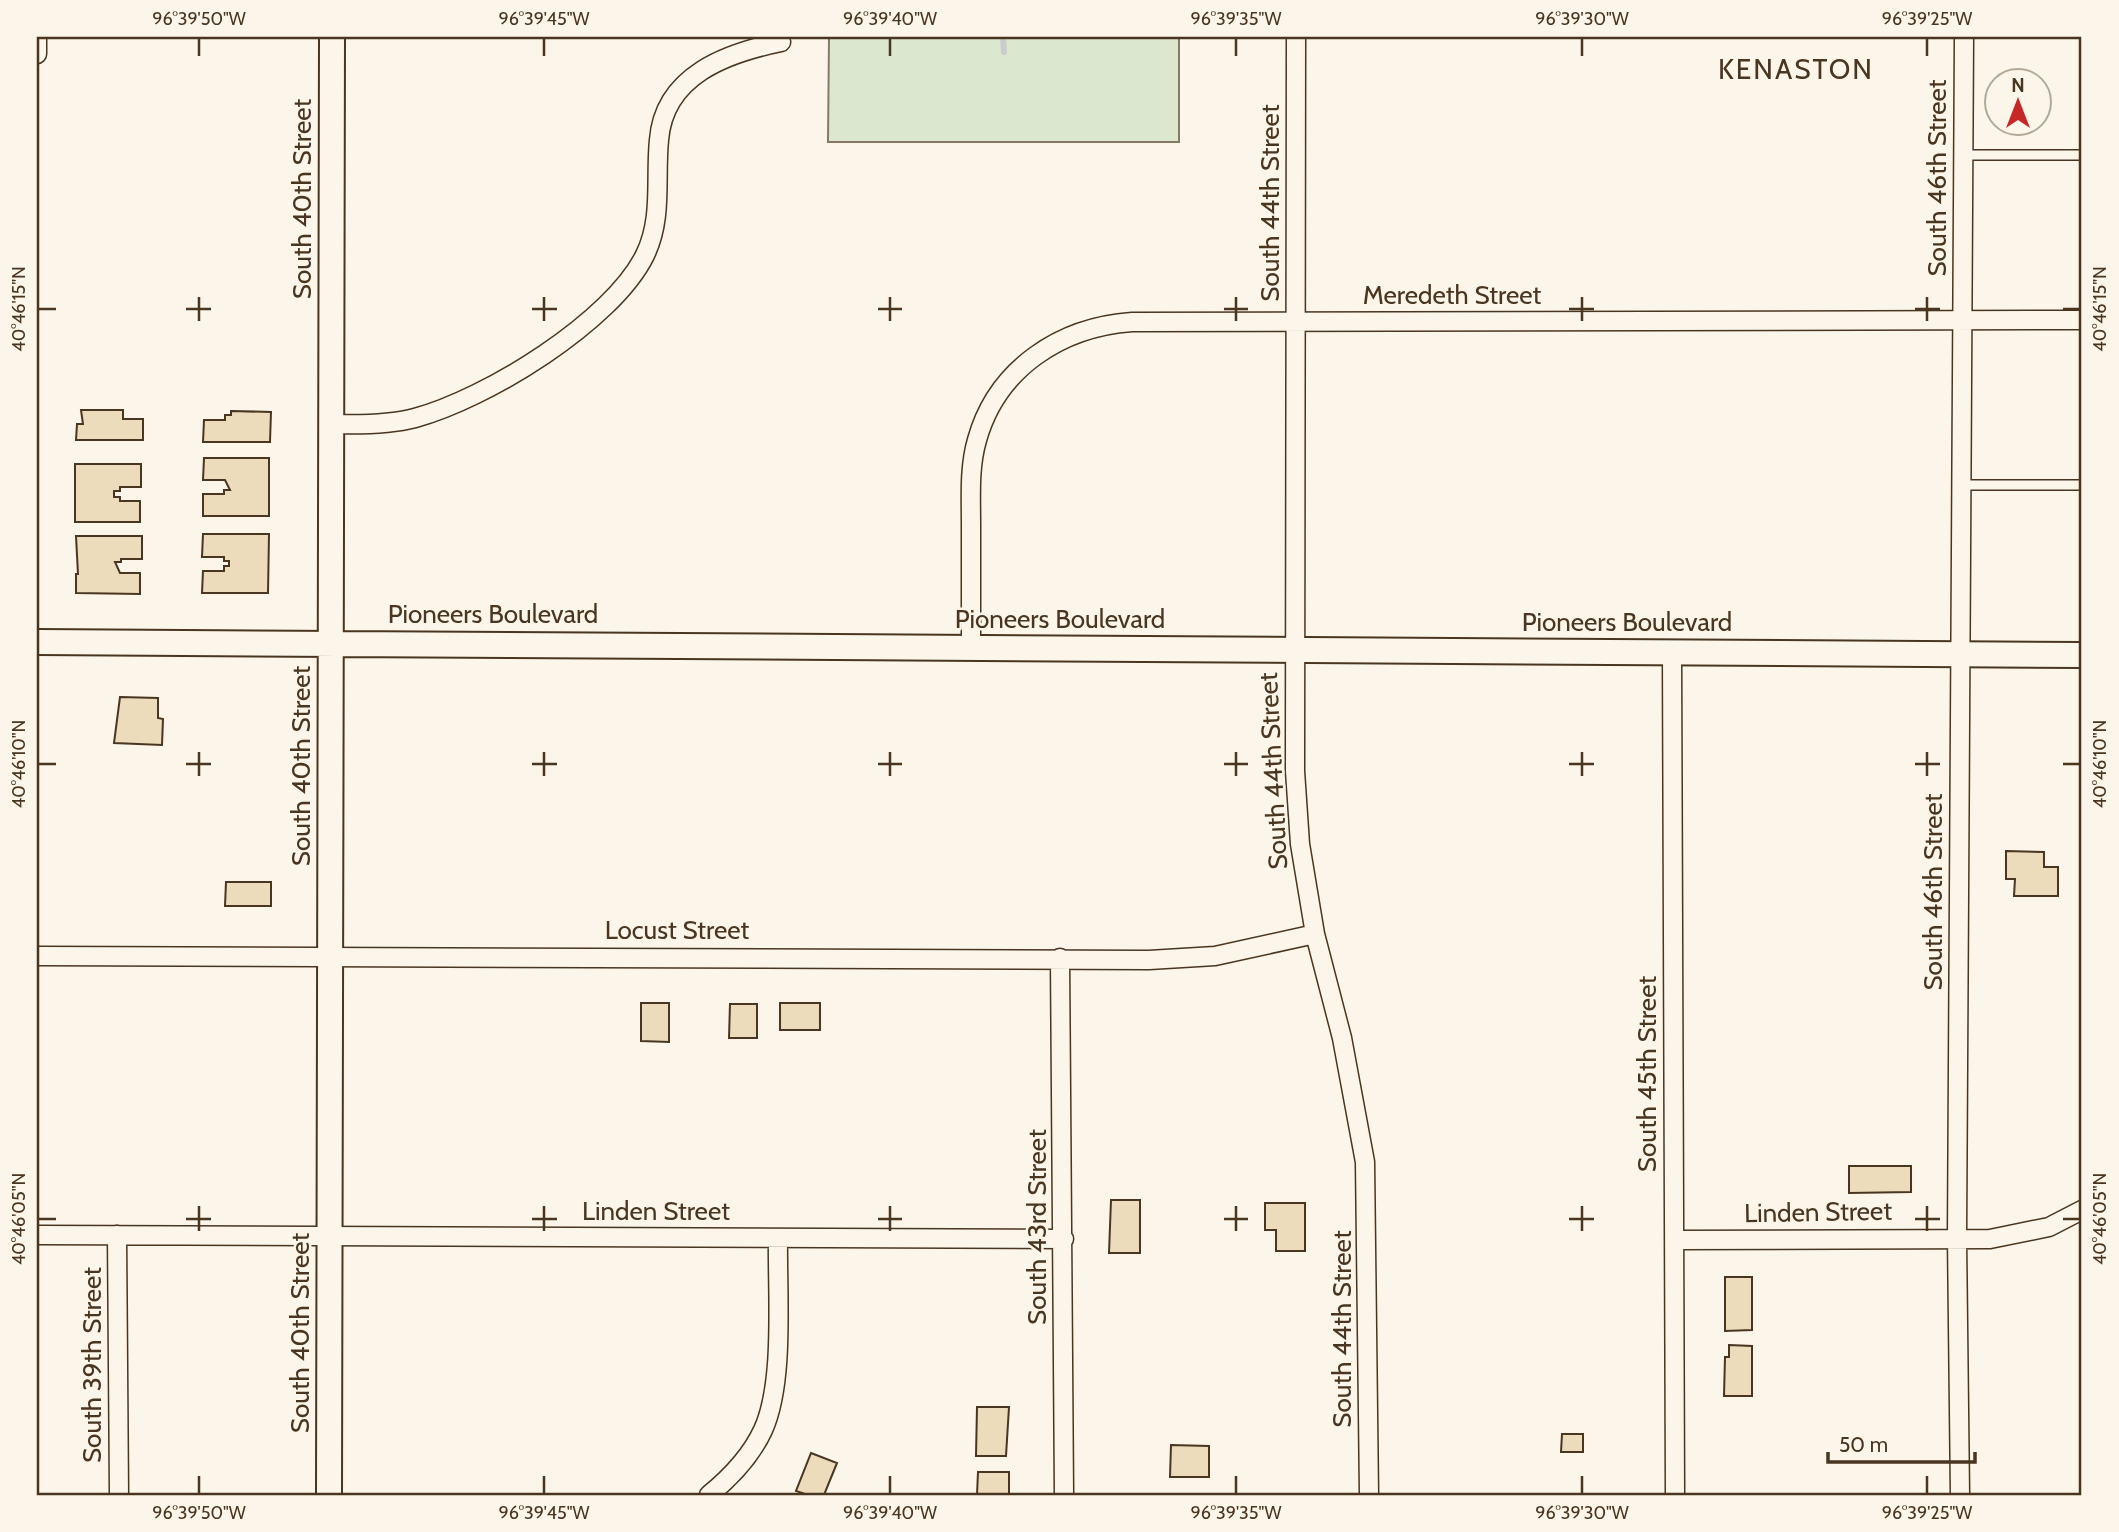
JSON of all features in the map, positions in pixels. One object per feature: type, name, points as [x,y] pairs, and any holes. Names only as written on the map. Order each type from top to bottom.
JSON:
[{"type":"main road","name":"South 40th Street","points":[[329,1495],[332,37]]},
{"type":"main road","name":"Pioneers Boulevard","points":[[37,642],[2082,655]]},
{"type":"street","points":[[37,37],[37,54]]},
{"type":"street","name":"South 44th Street","points":[[1296,37],[1297,322],[1293,650],[1295,771],[1300,844],[1315,934],[1342,1038],[1365,1162],[1369,1495]]},
{"type":"street","name":"South 46th Street","points":[[1960,1495],[1957,1238],[1964,37]]},
{"type":"street","points":[[331,424],[379,424],[415,418],[447,407],[493,386],[571,334],[609,299],[645,255],[658,209],[662,122],[673,99],[692,77],[712,64],[737,51],[781,42]]},
{"type":"street","name":"Meredeth Street","points":[[971,648],[972,470],[977,440],[988,412],[1004,387],[1038,353],[1067,337],[1109,324],[2082,320]]},
{"type":"street","name":"South 45th Street","points":[[1672,652],[1675,1495]]},
{"type":"street","name":"Locust Street","points":[[37,956],[1181,959],[1253,950],[1315,934]]},
{"type":"street","name":"South 43rd Street","points":[[1060,958],[1064,1495]]},
{"type":"street","name":"Linden Street","points":[[1674,1240],[2020,1235],[2049,1227],[2082,1210]]},
{"type":"street","name":"Linden Street","points":[[37,1235],[1064,1239]]},
{"type":"street","name":"South 39th Street","points":[[117,1235],[119,1495]]},
{"type":"street","points":[[709,1495],[729,1479],[748,1455],[763,1430],[772,1405],[777,1338],[778,1238]]},
{"type":"lane","points":[[1963,155],[2082,155]]},
{"type":"lane","points":[[1961,485],[2082,485]]},
{"type":"green space","points":[[829,37],[1179,37],[1179,142],[828,142]]},
{"type":"building","points":[[81,410],[123,410],[123,419],[143,419],[143,440],[76,440],[77,424],[83,424]]},
{"type":"building","points":[[231,411],[271,412],[270,442],[203,442],[204,420],[225,420],[225,415],[231,415]]},
{"type":"building","points":[[204,458],[269,458],[269,516],[203,516],[203,494],[224,494],[224,490],[230,490],[225,480],[203,480]]},
{"type":"building","points":[[75,464],[141,464],[141,487],[120,487],[120,491],[114,491],[114,497],[120,497],[120,501],[140,501],[140,522],[75,522]]},
{"type":"building","points":[[203,534],[269,534],[268,593],[202,593],[203,571],[224,571],[224,566],[229,566],[229,561],[224,561],[224,557],[202,557]]},
{"type":"building","points":[[76,536],[142,536],[142,559],[121,559],[121,562],[115,562],[120,573],[140,573],[140,594],[76,593]]},
{"type":"building","points":[[120,697],[158,698],[158,718],[163,719],[162,745],[114,743]]},
{"type":"building","points":[[2006,851],[2044,852],[2044,867],[2058,867],[2058,896],[2014,896],[2015,879],[2006,879]]},
{"type":"building","points":[[226,882],[271,882],[271,906],[225,906]]},
{"type":"building","points":[[641,1003],[669,1003],[669,1042],[641,1041]]},
{"type":"building","points":[[780,1003],[820,1003],[820,1030],[780,1030]]},
{"type":"building","points":[[730,1004],[757,1004],[757,1038],[729,1038]]},
{"type":"building","points":[[1849,1166],[1911,1166],[1911,1192],[1849,1193]]},
{"type":"building","points":[[1111,1200],[1140,1200],[1140,1253],[1109,1253]]},
{"type":"building","points":[[1265,1203],[1305,1203],[1305,1251],[1276,1251],[1276,1230],[1265,1230]]},
{"type":"building","points":[[1725,1277],[1752,1277],[1752,1330],[1725,1331]]},
{"type":"building","points":[[1729,1345],[1752,1346],[1752,1396],[1724,1396],[1725,1357],[1729,1357]]},
{"type":"building","points":[[977,1407],[1009,1407],[1006,1456],[976,1456]]},
{"type":"building","points":[[1562,1434],[1583,1434],[1583,1452],[1561,1452]]},
{"type":"building","points":[[1171,1445],[1209,1446],[1209,1477],[1170,1477]]},
{"type":"building","points":[[811,1453],[837,1463],[824,1495],[808,1495],[796,1491]]},
{"type":"building","points":[[978,1472],[1009,1472],[1009,1495],[977,1495]]},
{"type":"waterway","points":[[1003,37],[1004,52]]},
{"type":"district","name":"KENASTON","points":[[1796,69]]}]
